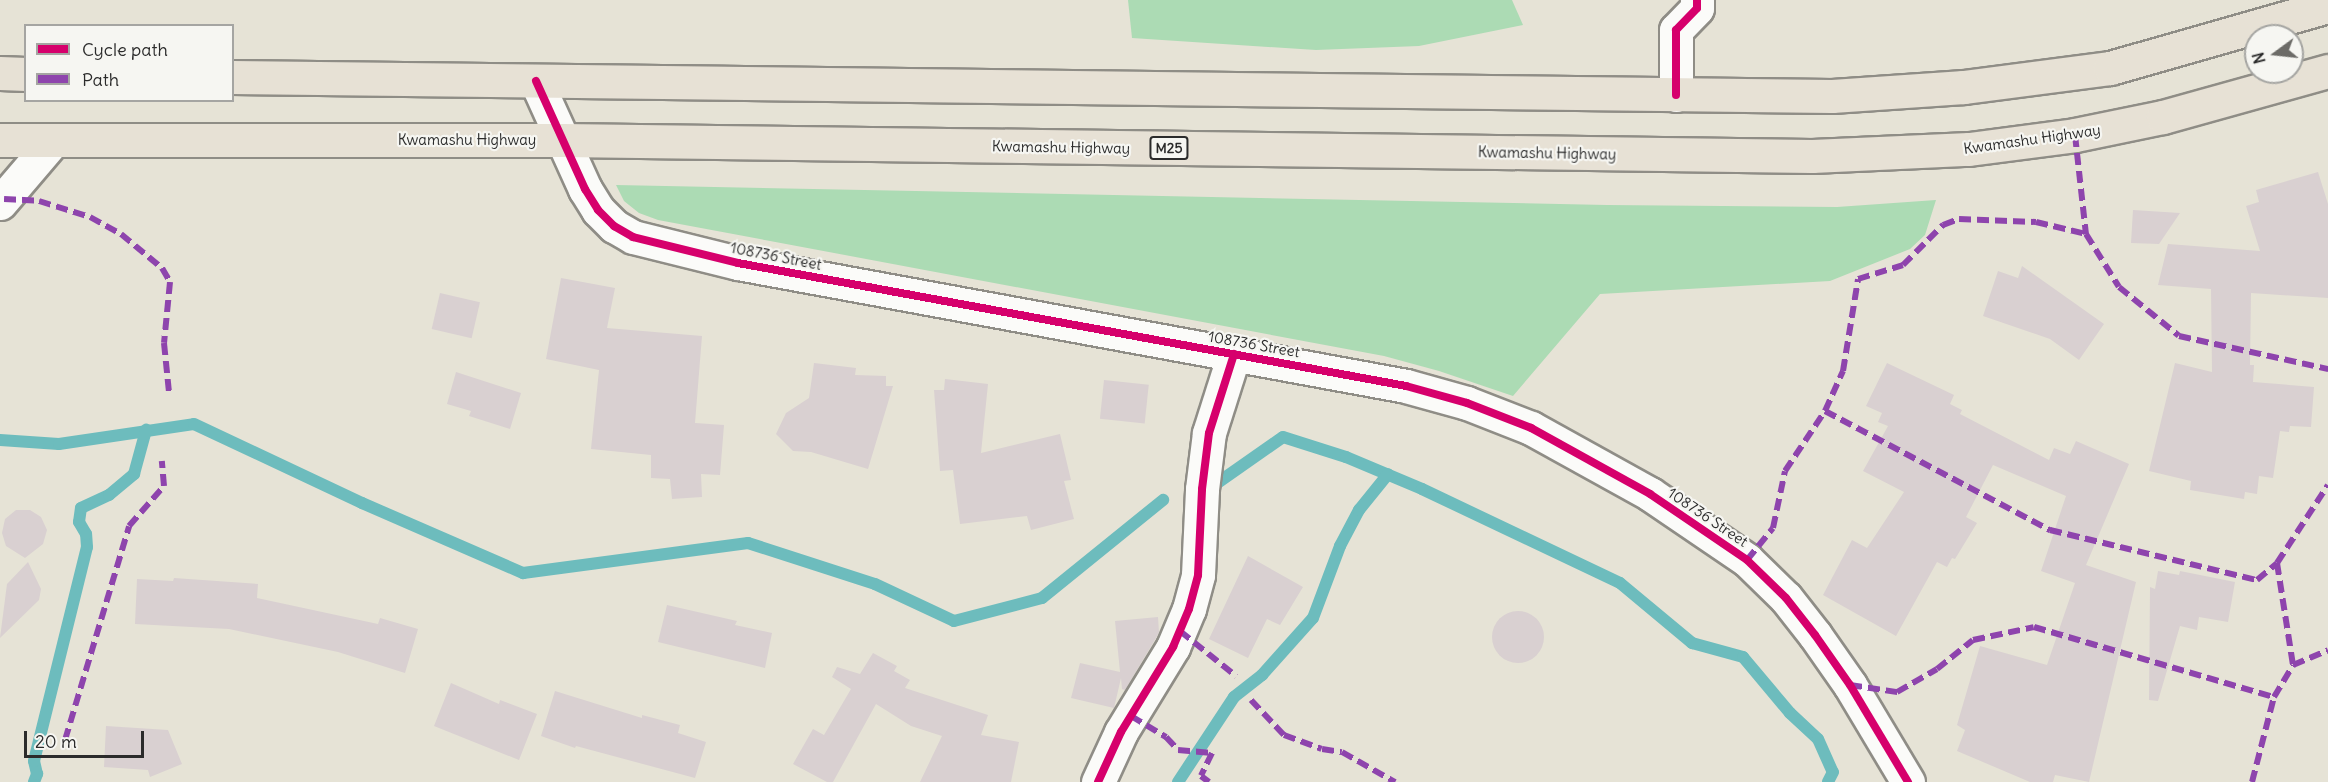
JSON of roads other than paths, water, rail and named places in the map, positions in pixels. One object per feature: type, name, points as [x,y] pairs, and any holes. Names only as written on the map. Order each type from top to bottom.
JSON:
[{"type":"main road","points":[[234,77],[1676,95],[1843,95],[1964,87],[2110,68],[2328,6]]},
{"type":"main road","name":"Kwamashu Highway","points":[[0,140],[562,140],[1812,156],[1969,150],[2075,135],[2163,117],[2328,70]]},
{"type":"main road","points":[[0,73],[24,74]]},
{"type":"street","points":[[1676,95],[1676,30],[1697,8],[1697,0]]},
{"type":"street","name":"108736 Street","points":[[536,81],[562,140],[598,210],[614,226],[633,237],[738,263],[1406,386],[1467,403],[1531,428],[1650,494],[1736,551],[1786,598],[1850,685],[1908,782]]},
{"type":"street","points":[[0,203],[53,141]]},
{"type":"street","points":[[1098,782],[1121,732],[1173,647],[1189,609],[1198,575],[1202,489],[1209,433],[1234,354]]},
{"type":"waterway","points":[[0,440],[59,444],[194,424],[362,503],[523,573],[748,543],[875,584],[954,621],[1042,598],[1163,500]]},
{"type":"waterway","points":[[34,782],[37,774],[34,761],[87,547],[86,534],[79,522],[81,508],[109,495],[134,474],[146,430]]},
{"type":"waterway","points":[[1213,486],[1283,437],[1346,457],[1422,489],[1620,583],[1692,643],[1743,657],[1790,713],[1818,739],[1833,772],[1828,782]]},
{"type":"waterway","points":[[1178,782],[1234,697],[1262,675],[1313,618],[1340,546],[1359,510],[1388,474]]}]
